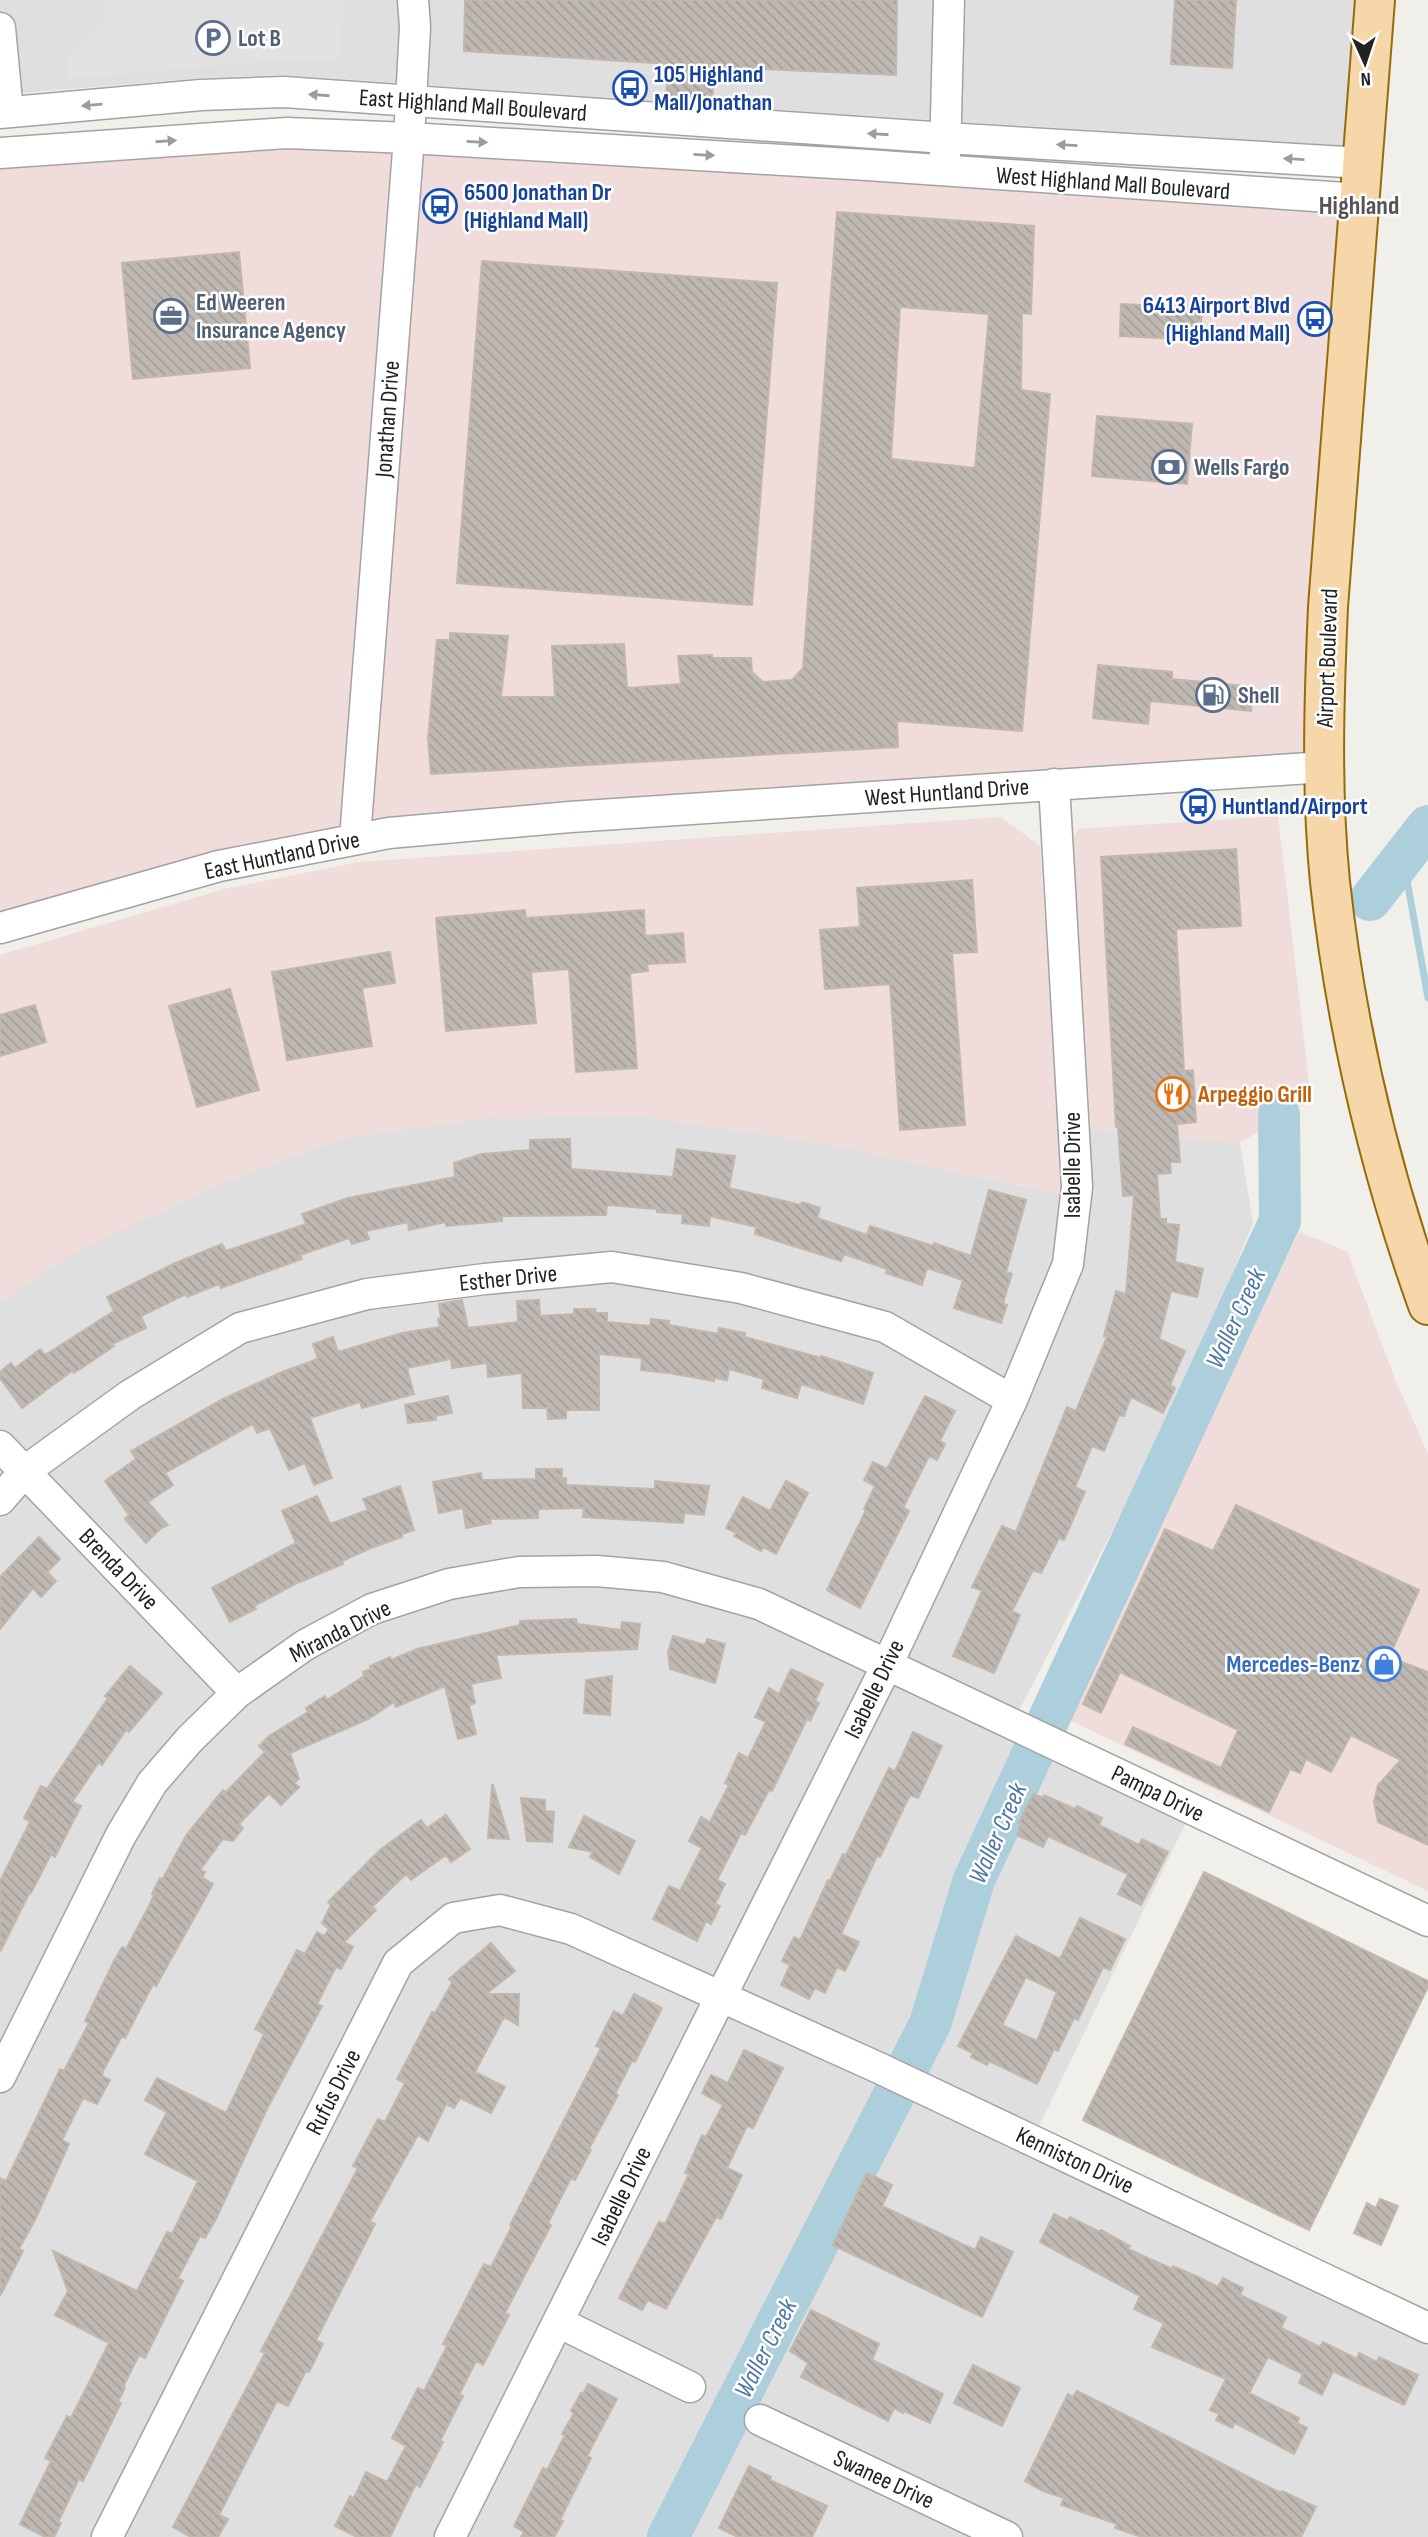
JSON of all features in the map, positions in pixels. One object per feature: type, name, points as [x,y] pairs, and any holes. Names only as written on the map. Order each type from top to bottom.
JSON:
[{"type":"main road","name":"Airport Boulevard","points":[[1375,0],[1328,607],[1324,693],[1325,767],[1330,880],[1343,985],[1362,1082],[1389,1184],[1428,1305]]},
{"type":"street","name":"Jonathan Drive","points":[[355,838],[409,138],[415,27],[413,0]]},
{"type":"street","points":[[944,171],[949,0]]},
{"type":"street","points":[[0,28],[4,113]]},
{"type":"street","name":"East Highland Mall Boulevard","points":[[4,113],[201,95],[284,92],[946,138]]},
{"type":"street","name":"East Highland Mall Boulevard","points":[[0,153],[287,133],[867,164]]},
{"type":"street","name":"West Highland Mall Boulevard","points":[[946,138],[1361,181]]},
{"type":"street","name":"West Highland Mall Boulevard","points":[[867,164],[944,171],[1361,181]]},
{"type":"street","name":"West Huntland Drive","points":[[570,817],[1325,767]]},
{"type":"street","name":"Isabelle Drive","points":[[450,2537],[888,1663],[1012,1400],[1068,1264],[1077,1197],[1054,784]]},
{"type":"street","name":"East Huntland Drive","points":[[0,928],[219,866],[355,838],[570,817]]},
{"type":"street","name":"Esther Drive","points":[[0,1500],[24,1471],[130,1395],[240,1328],[367,1294],[485,1279],[612,1268],[741,1288],[885,1327],[1012,1400]]},
{"type":"street","name":"Brenda Drive","points":[[0,1446],[237,1693]]},
{"type":"street","name":"Miranda Drive","points":[[0,2077],[121,1835],[152,1783],[190,1739],[237,1693],[304,1644],[372,1609],[449,1584],[519,1572],[597,1571],[663,1577],[758,1604],[888,1663]]},
{"type":"street","name":"Pampa Drive","points":[[888,1663],[1428,1921]]},
{"type":"street","name":"Rufus Drive","points":[[107,2537],[398,1963],[453,1918],[500,1910],[571,1929],[720,1995]]},
{"type":"street","name":"Kenniston Drive","points":[[720,1995],[906,2080],[1428,2328]]},
{"type":"street","points":[[558,2322],[690,2387]]},
{"type":"street","name":"Swanee Drive","points":[[760,2420],[1007,2537]]},
{"type":"shaded area","name":"Highland","points":[[0,0],[1358,0],[1347,146],[284,75],[200,78],[0,95]]},
{"type":"shaded area","name":"Lot B","points":[[102,0],[346,0],[339,60],[284,60],[67,79],[65,61],[104,17]]},
{"type":"shaded area","points":[[287,133],[1359,199],[1325,767],[389,833],[0,928],[0,153]]},
{"type":"shaded area","points":[[1278,816],[1311,1100],[1240,1143],[1091,1129],[1072,842],[1078,829]]},
{"type":"shaded area","points":[[1001,817],[1040,846],[1059,1125],[1061,1194],[828,1144],[640,1116],[487,1118],[344,1138],[209,1188],[66,1257],[0,1302],[0,955],[224,889],[359,862]]},
{"type":"shaded area","points":[[640,1116],[828,1144],[1060,1194],[1059,1125],[1240,1143],[1253,1223],[1183,1394],[1012,1724],[1192,1810],[1026,2153],[1428,2343],[1428,2537],[0,2537],[0,1302],[66,1257],[209,1188],[344,1138],[487,1118]]},
{"type":"shaded area","points":[[1299,1232],[1347,1251],[1396,1382],[1428,1454],[1428,1891],[1067,1719]]},
{"type":"building","points":[[465,0],[897,0],[896,75],[716,67],[712,99],[666,95],[669,64],[464,51]]},
{"type":"building","points":[[1175,0],[1236,0],[1232,68],[1171,64]]},
{"type":"building","points":[[837,212],[1034,226],[1031,314],[1022,313],[1021,390],[1050,394],[1022,731],[897,721],[898,747],[431,774],[428,739],[437,640],[450,640],[450,633],[508,636],[501,697],[555,697],[552,646],[624,644],[627,688],[681,684],[678,656],[751,658],[752,672],[763,682],[792,680],[803,668]],"holes":[[[900,307],[989,314],[975,468],[891,459]]]},
{"type":"building","points":[[239,252],[250,368],[133,379],[122,263]]},
{"type":"building","points":[[482,261],[777,283],[752,605],[457,583]]},
{"type":"building","points":[[1121,304],[1202,308],[1200,340],[1120,336]]},
{"type":"building","points":[[1097,416],[1192,424],[1187,484],[1092,476]]},
{"type":"building","points":[[1098,665],[1172,672],[1172,679],[1253,687],[1251,711],[1150,701],[1148,724],[1093,718]]},
{"type":"building","points":[[1236,849],[1241,926],[1176,929],[1184,1071],[1193,1070],[1196,1122],[1177,1124],[1180,1162],[1170,1162],[1171,1173],[1157,1174],[1160,1219],[1166,1219],[1166,1224],[1179,1225],[1175,1262],[1203,1269],[1197,1297],[1171,1291],[1159,1339],[1185,1351],[1170,1385],[1175,1388],[1163,1413],[1131,1397],[1124,1416],[1119,1415],[1104,1451],[1092,1446],[1075,1487],[1085,1492],[1064,1540],[1059,1538],[1041,1573],[1033,1570],[1012,1611],[1020,1615],[994,1673],[953,1656],[982,1591],[972,1587],[1002,1526],[1016,1532],[1067,1407],[1076,1411],[1107,1337],[1104,1336],[1116,1291],[1126,1294],[1134,1195],[1123,1196],[1116,1127],[1101,857]]},
{"type":"building","points":[[972,880],[977,952],[952,953],[965,1125],[900,1130],[890,984],[825,989],[820,930],[860,927],[857,888]]},
{"type":"building","points":[[525,910],[526,918],[644,910],[645,936],[683,933],[685,962],[647,964],[648,971],[630,973],[637,1068],[576,1072],[569,969],[531,972],[536,1023],[446,1031],[436,918]]},
{"type":"building","points":[[390,952],[395,983],[362,988],[372,1046],[287,1060],[272,972]]},
{"type":"building","points":[[230,989],[259,1090],[197,1107],[169,1006]]},
{"type":"building","points":[[35,1005],[46,1042],[0,1056],[0,1015]]},
{"type":"building","points":[[570,1139],[571,1169],[673,1177],[677,1149],[735,1156],[729,1188],[820,1208],[817,1218],[867,1235],[870,1226],[971,1256],[989,1190],[1026,1200],[1006,1272],[1012,1274],[1003,1303],[1007,1305],[1001,1323],[954,1308],[963,1280],[927,1268],[922,1285],[886,1273],[887,1269],[844,1254],[841,1261],[755,1234],[756,1227],[710,1216],[709,1226],[682,1223],[683,1214],[607,1205],[606,1215],[502,1216],[502,1221],[446,1226],[446,1222],[409,1230],[408,1222],[366,1231],[369,1239],[352,1244],[349,1238],[300,1255],[302,1259],[221,1288],[219,1284],[187,1297],[186,1294],[141,1316],[146,1328],[112,1344],[114,1346],[74,1373],[72,1371],[22,1408],[0,1378],[0,1372],[11,1363],[15,1368],[40,1349],[45,1355],[114,1311],[107,1297],[173,1264],[222,1244],[226,1251],[306,1224],[302,1214],[348,1198],[455,1177],[454,1163],[481,1154],[530,1150],[530,1140]]},
{"type":"building","points":[[462,1300],[468,1328],[518,1322],[517,1301],[539,1300],[540,1316],[574,1314],[574,1309],[595,1309],[596,1313],[607,1313],[607,1322],[650,1326],[651,1319],[718,1334],[719,1328],[745,1333],[745,1337],[821,1356],[873,1373],[863,1404],[801,1384],[797,1398],[762,1388],[764,1379],[729,1369],[727,1380],[714,1378],[714,1381],[641,1370],[642,1358],[599,1354],[599,1410],[566,1410],[566,1418],[548,1419],[547,1408],[523,1408],[522,1373],[488,1377],[487,1363],[452,1368],[451,1359],[407,1368],[414,1394],[362,1408],[360,1402],[310,1418],[332,1478],[314,1485],[305,1463],[289,1470],[270,1428],[257,1433],[253,1424],[165,1473],[173,1485],[148,1502],[168,1525],[161,1528],[146,1543],[125,1519],[129,1515],[105,1481],[136,1459],[131,1451],[223,1399],[318,1359],[313,1344],[333,1337],[338,1352],[402,1333],[440,1327],[439,1304]]},
{"type":"building","points":[[448,1396],[452,1413],[435,1416],[436,1420],[408,1423],[405,1405]]},
{"type":"building","points":[[925,1396],[955,1411],[940,1441],[945,1444],[937,1460],[929,1456],[903,1508],[909,1511],[860,1608],[827,1590],[875,1486],[864,1480],[873,1462],[887,1469]]},
{"type":"building","points":[[536,1469],[562,1469],[562,1478],[566,1478],[566,1485],[655,1489],[655,1481],[709,1486],[704,1515],[684,1513],[683,1523],[583,1517],[584,1508],[538,1509],[538,1518],[490,1519],[491,1523],[466,1528],[463,1508],[439,1513],[433,1482],[481,1473],[482,1480],[536,1479]]},
{"type":"building","points":[[786,1481],[808,1493],[776,1554],[763,1547],[761,1551],[734,1536],[736,1533],[726,1528],[743,1497],[770,1511]]},
{"type":"building","points":[[400,1486],[414,1530],[295,1584],[230,1622],[212,1588],[296,1543],[282,1511],[317,1496],[330,1524],[368,1510],[363,1499]]},
{"type":"building","points":[[1236,1505],[1419,1590],[1389,1657],[1428,1672],[1428,1845],[1378,1822],[1374,1802],[1378,1785],[1401,1760],[1351,1735],[1331,1772],[1306,1759],[1300,1773],[1290,1769],[1269,1812],[1125,1744],[1133,1727],[1221,1768],[1238,1730],[1120,1672],[1101,1713],[1083,1704],[1165,1529],[1213,1551]]},
{"type":"building","points":[[39,1537],[60,1559],[47,1572],[56,1581],[41,1597],[33,1588],[0,1629],[0,1577]]},
{"type":"building","points":[[576,1619],[577,1624],[621,1630],[622,1622],[640,1624],[637,1649],[496,1655],[501,1678],[471,1684],[475,1703],[469,1705],[476,1734],[458,1739],[445,1686],[396,1707],[394,1702],[368,1719],[290,1753],[299,1779],[294,1783],[299,1787],[281,1805],[269,1793],[239,1824],[243,1828],[233,1841],[223,1839],[200,1870],[205,1872],[202,1878],[213,1884],[156,1986],[153,1984],[125,2038],[122,2036],[103,2071],[102,2076],[110,2080],[97,2104],[83,2098],[62,2140],[69,2144],[19,2249],[23,2251],[0,2296],[0,2178],[6,2181],[60,2069],[64,2071],[89,2023],[85,2021],[113,1963],[122,1947],[126,1949],[149,1906],[160,1878],[162,1880],[187,1834],[223,1790],[226,1792],[265,1752],[259,1746],[269,1736],[308,1712],[306,1708],[325,1696],[327,1700],[364,1676],[363,1672],[371,1669],[370,1666],[390,1657],[391,1660],[417,1649],[520,1625],[520,1621]]},
{"type":"building","points":[[673,1636],[705,1645],[707,1639],[725,1644],[715,1683],[670,1669],[668,1652]]},
{"type":"building","points":[[130,1666],[162,1693],[129,1732],[126,1730],[102,1765],[99,1762],[72,1802],[81,1806],[55,1857],[51,1854],[0,1952],[0,1881],[30,1822],[24,1818],[41,1786],[47,1789],[108,1698],[105,1696]]},
{"type":"building","points":[[791,1669],[823,1684],[815,1701],[819,1703],[810,1721],[807,1719],[772,1791],[769,1790],[745,1835],[741,1833],[717,1880],[725,1884],[715,1904],[720,1906],[711,1924],[706,1921],[697,1941],[653,1919],[669,1886],[680,1891],[702,1848],[689,1841],[701,1817],[710,1822],[729,1785],[725,1783],[739,1753],[748,1758],[766,1722],[755,1717],[769,1688],[779,1694]]},
{"type":"building","points":[[612,1676],[610,1715],[584,1713],[586,1680]]},
{"type":"building","points":[[913,1732],[942,1746],[918,1798],[910,1795],[880,1857],[877,1856],[841,1934],[859,1942],[845,1971],[837,1967],[825,1993],[815,1988],[809,1999],[781,1985],[790,1965],[782,1961],[794,1937],[800,1940],[828,1880],[830,1881],[843,1854],[846,1855],[889,1768],[895,1771]]},
{"type":"building","points":[[493,1785],[509,1839],[488,1838]]},
{"type":"building","points":[[1033,1794],[1043,1798],[1044,1795],[1075,1809],[1077,1806],[1102,1818],[1099,1825],[1139,1845],[1142,1839],[1168,1852],[1141,1905],[1118,1894],[1128,1874],[1048,1836],[1043,1847],[1017,1835],[1021,1824],[1019,1823]]},
{"type":"building","points":[[521,1798],[545,1800],[545,1811],[554,1812],[552,1842],[527,1841]]},
{"type":"building","points":[[446,1815],[470,1849],[451,1862],[446,1855],[411,1880],[406,1874],[372,1907],[376,1910],[344,1942],[353,1947],[341,1969],[336,1967],[317,2004],[322,2006],[266,2111],[216,2219],[205,2238],[200,2236],[178,2278],[183,2281],[145,2358],[139,2355],[123,2387],[125,2388],[118,2402],[121,2403],[83,2481],[79,2479],[58,2522],[61,2523],[54,2537],[45,2537],[20,2524],[51,2461],[45,2458],[67,2416],[71,2418],[109,2343],[55,2315],[68,2291],[53,2251],[137,2291],[167,2232],[172,2234],[198,2181],[145,2154],[167,2112],[145,2100],[157,2078],[226,2113],[264,2034],[255,2029],[297,1950],[305,1954],[317,1932],[324,1936],[329,1929],[322,1923],[331,1905],[328,1902],[380,1850],[421,1820],[427,1828]]},
{"type":"building","points":[[584,1816],[635,1841],[619,1874],[590,1857],[593,1852],[569,1847]]},
{"type":"building","points":[[1204,1872],[1428,1981],[1428,1987],[1309,2230],[1083,2120]]},
{"type":"building","points":[[1080,1918],[1125,1939],[1110,1970],[1103,1967],[1078,2020],[1074,2018],[1058,2051],[1054,2049],[1037,2084],[989,2061],[987,2065],[971,2057],[973,2053],[958,2046],[1016,1936],[1060,1959]],"holes":[[[1026,1977],[1057,1992],[1037,2041],[1002,2025]]]},
{"type":"building","points":[[491,1943],[515,1971],[486,1994],[519,1994],[518,2025],[504,2017],[475,2072],[505,2087],[491,2113],[460,2098],[454,2108],[446,2104],[428,2141],[418,2135],[370,2221],[375,2224],[316,2340],[323,2344],[309,2372],[306,2371],[288,2406],[277,2401],[219,2515],[228,2519],[218,2537],[191,2537],[173,2527],[265,2353],[261,2351],[358,2168],[353,2166],[378,2119],[385,2122],[405,2083],[397,2079],[432,2012],[435,2013],[452,1983],[449,1979]]},
{"type":"building","points":[[634,1994],[662,2008],[635,2062],[632,2061],[615,2094],[618,2095],[589,2149],[591,2150],[575,2180],[571,2178],[548,2223],[551,2225],[505,2313],[509,2315],[483,2365],[476,2361],[459,2395],[463,2396],[440,2441],[443,2442],[420,2487],[416,2484],[390,2537],[357,2537],[335,2526],[350,2496],[354,2498],[366,2472],[387,2482],[406,2446],[392,2438],[418,2388],[424,2391],[447,2346],[443,2344],[484,2264],[491,2267],[601,2048],[596,2046],[614,2011],[623,2016]]},
{"type":"building","points":[[744,2050],[783,2068],[753,2128],[747,2126],[727,2168],[742,2175],[721,2219],[716,2217],[666,2309],[648,2300],[642,2310],[619,2298],[659,2222],[665,2224],[689,2174],[685,2173],[702,2135],[706,2137],[723,2105],[702,2093],[711,2075],[728,2083]]},
{"type":"building","points":[[867,2173],[892,2185],[882,2206],[975,2250],[981,2237],[1013,2252],[982,2317],[833,2245]]},
{"type":"building","points":[[1380,2199],[1398,2206],[1381,2245],[1354,2233],[1367,2203],[1376,2208]]},
{"type":"building","points":[[1054,2214],[1068,2221],[1070,2217],[1100,2232],[1101,2230],[1130,2246],[1128,2249],[1172,2269],[1173,2266],[1218,2287],[1223,2278],[1243,2288],[1240,2295],[1286,2317],[1281,2328],[1320,2347],[1323,2342],[1357,2359],[1359,2353],[1377,2362],[1379,2357],[1418,2375],[1404,2405],[1333,2371],[1322,2395],[1299,2383],[1303,2374],[1268,2357],[1249,2393],[1299,2418],[1297,2423],[1307,2428],[1294,2454],[1235,2423],[1232,2428],[1216,2420],[1219,2414],[1210,2410],[1226,2379],[1152,2347],[1164,2323],[1134,2309],[1140,2296],[1040,2242]]},
{"type":"building","points":[[811,2310],[879,2344],[872,2360],[943,2394],[930,2423],[894,2408],[888,2421],[801,2377],[808,2363],[790,2351]]},
{"type":"building","points":[[973,2365],[1020,2388],[1002,2426],[954,2403]]},
{"type":"building","points":[[588,2384],[617,2399],[587,2456],[591,2458],[554,2537],[521,2537],[524,2532],[514,2526],[543,2468],[547,2470],[574,2413],[571,2411]]},
{"type":"building","points":[[1077,2391],[1281,2493],[1282,2491],[1316,2507],[1301,2537],[1142,2537],[1115,2528],[1117,2524],[1061,2505],[1064,2498],[1025,2481],[1068,2394],[1073,2397]]},
{"type":"building","points":[[749,2466],[771,2477],[770,2480],[827,2506],[812,2537],[738,2537],[719,2528]]},
{"type":"waterway","name":"Waller Creek","points":[[1370,900],[1428,826]]},
{"type":"waterway","points":[[1403,858],[1428,998]]},
{"type":"waterway","name":"Waller Creek","points":[[668,2537],[930,2024],[974,1880],[1280,1221],[1279,1115]]},
{"type":"place","name":"Lot B","points":[[213,38]]},
{"type":"place","name":"105 Highland Mall/Jonathan","points":[[630,88]]},
{"type":"place","name":"6500 Jonathan Dr (Highland Mall)","points":[[440,206]]},
{"type":"place","name":"Ed Weeren Insurance Agency","points":[[171,316]]},
{"type":"place","name":"6413 Airport Blvd (Highland Mall)","points":[[1315,319]]},
{"type":"place","name":"Wells Fargo","points":[[1169,467]]},
{"type":"place","name":"Shell","points":[[1213,695]]},
{"type":"place","name":"Huntland/Airport","points":[[1198,806]]},
{"type":"place","name":"Arpeggio Grill","points":[[1173,1094]]},
{"type":"place","name":"Mercedes-Benz","points":[[1384,1664]]},
{"type":"district","name":"Highland","points":[[1359,205]]}]
